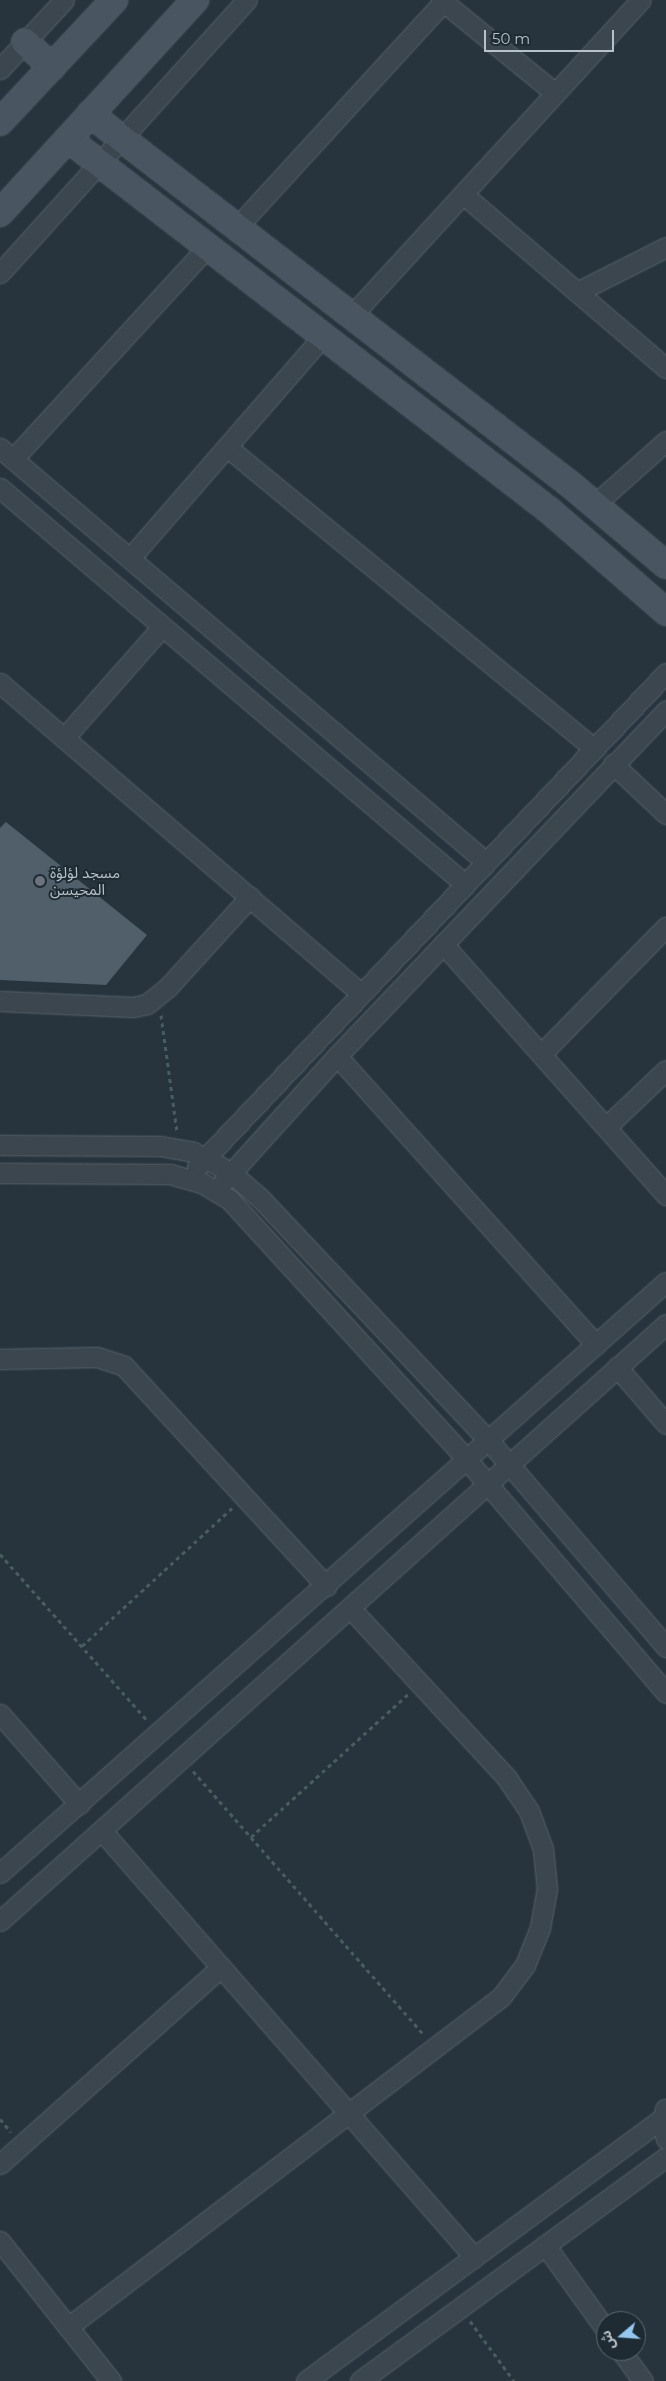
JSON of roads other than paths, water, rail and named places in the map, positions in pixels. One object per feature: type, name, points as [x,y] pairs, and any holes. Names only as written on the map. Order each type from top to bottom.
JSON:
[{"type":"street","points":[[0,69],[64,0]]},
{"type":"street","points":[[0,122],[114,0]]},
{"type":"street","points":[[0,213],[195,0]]},
{"type":"street","points":[[0,273],[247,0]]},
{"type":"street","points":[[352,315],[641,0]]},
{"type":"street","points":[[237,227],[442,1],[555,93]]},
{"type":"street","points":[[25,42],[52,66]]},
{"type":"street","points":[[90,114],[571,485],[666,565]]},
{"type":"street","points":[[68,139],[550,511],[666,612]]},
{"type":"street","points":[[464,195],[666,368]]},
{"type":"street","points":[[208,247],[6,453],[486,862]]},
{"type":"street","points":[[577,292],[666,247]]},
{"type":"street","points":[[130,558],[323,336]]},
{"type":"street","points":[[595,504],[666,441]]},
{"type":"street","points":[[227,447],[594,748]]},
{"type":"street","points":[[550,511],[571,485]]},
{"type":"street","points":[[0,488],[465,884]]},
{"type":"street","points":[[64,738],[162,627]]},
{"type":"street","points":[[186,1178],[666,673]]},
{"type":"street","points":[[1,686],[361,993]]},
{"type":"street","points":[[217,1191],[230,1172],[337,1056],[666,710]]},
{"type":"street","points":[[613,764],[666,814]]},
{"type":"street","points":[[0,1001],[134,1006],[158,997],[250,897]]},
{"type":"street","points":[[542,1053],[666,926]]},
{"type":"street","points":[[443,944],[607,1126],[666,1196]]},
{"type":"street","points":[[337,1056],[596,1346]]},
{"type":"street","points":[[607,1126],[666,1070]]},
{"type":"street","points":[[0,1145],[179,1148],[206,1158],[230,1172],[260,1198],[489,1441],[666,1647]]},
{"type":"street","points":[[0,1173],[154,1174],[186,1178],[217,1191],[242,1212],[467,1460],[666,1693]]},
{"type":"street","points":[[0,1873],[326,1586],[666,1282]]},
{"type":"street","points":[[0,1922],[489,1485],[617,1366],[666,1324]]},
{"type":"street","points":[[0,1359],[97,1357],[124,1366],[326,1586]]},
{"type":"street","points":[[617,1366],[666,1424]]},
{"type":"street","points":[[68,2327],[501,1997],[525,1965],[540,1928],[546,1889],[543,1849],[529,1811],[507,1778],[350,1608]]},
{"type":"street","points":[[0,1714],[79,1804]]},
{"type":"street","points":[[102,1831],[474,2257]]},
{"type":"street","points":[[0,2164],[221,1967]]},
{"type":"street","points":[[665,2113],[666,2139]]},
{"type":"street","points":[[306,2381],[665,2113]]},
{"type":"street","points":[[360,2381],[666,2157]]},
{"type":"street","points":[[0,2241],[111,2381]]},
{"type":"street","points":[[545,2245],[596,2316]]},
{"type":"street","points":[[628,2361],[643,2381]]},
{"type":"place","name":"مسجد لؤلؤة المحيسن","points":[[40,881]]}]
